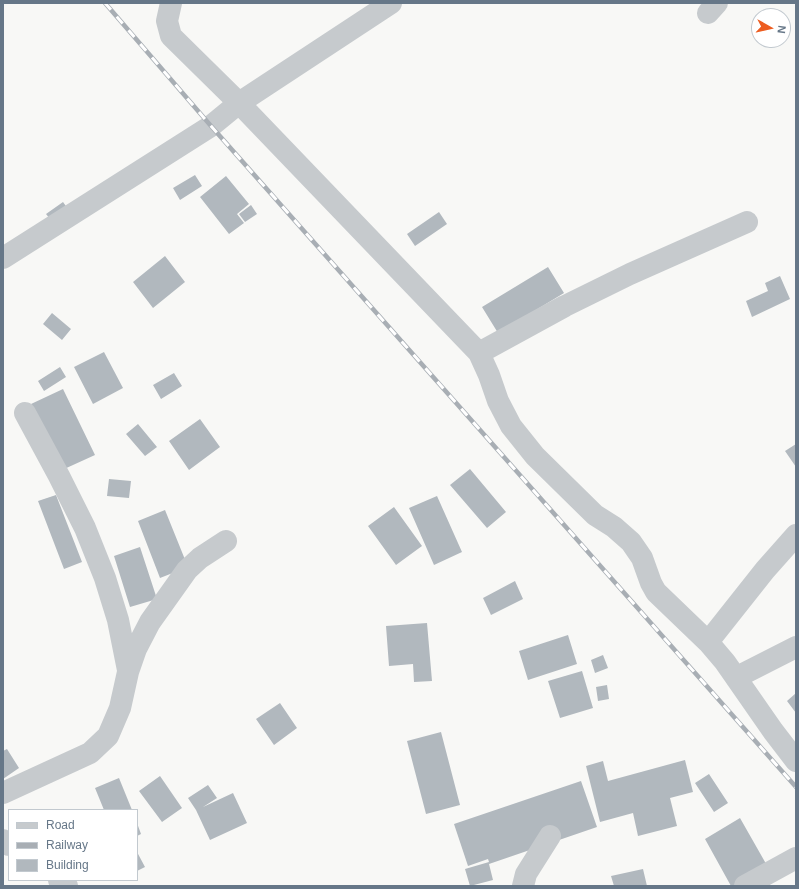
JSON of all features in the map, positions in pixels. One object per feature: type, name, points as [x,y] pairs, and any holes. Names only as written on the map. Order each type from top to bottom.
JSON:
[{"type":"street","points":[[171,3],[167,21],[171,36],[239,103],[479,353],[490,375],[498,401],[511,426],[535,456],[595,515],[614,527],[631,542],[642,558],[656,592],[708,642],[737,677],[773,731],[796,761]]},
{"type":"street","points":[[3,258],[211,126],[239,103],[392,3]]},
{"type":"street","points":[[479,353],[565,306],[630,274],[747,222]]},
{"type":"street","points":[[25,413],[85,528],[105,578],[118,620],[128,672]]},
{"type":"street","points":[[708,642],[765,570],[796,536]]},
{"type":"street","points":[[3,793],[90,753],[108,736],[120,708],[128,672],[136,649],[150,622],[187,570],[200,558],[226,541]]},
{"type":"street","points":[[737,677],[796,648]]},
{"type":"street","points":[[522,886],[526,874],[550,836]]},
{"type":"street","points":[[745,886],[796,858]]},
{"type":"building","points":[[195,175],[202,186],[180,200],[173,188]]},
{"type":"building","points":[[226,176],[249,204],[237,214],[244,223],[229,234],[200,197]]},
{"type":"building","points":[[63,202],[71,213],[54,224],[46,214]]},
{"type":"building","points":[[251,205],[257,214],[245,222],[239,214]]},
{"type":"building","points":[[439,212],[447,224],[415,246],[407,234]]},
{"type":"building","points":[[165,256],[185,282],[153,308],[133,282]]},
{"type":"building","points":[[548,267],[564,293],[498,333],[482,307]]},
{"type":"building","points":[[780,276],[790,299],[752,317],[746,301],[768,291],[765,283]]},
{"type":"building","points":[[52,313],[71,329],[62,340],[43,324]]},
{"type":"building","points":[[104,352],[123,388],[93,404],[74,367]]},
{"type":"building","points":[[60,367],[66,377],[44,391],[38,381]]},
{"type":"building","points":[[174,373],[182,386],[161,399],[153,385]]},
{"type":"building","points":[[63,389],[95,455],[62,470],[31,404]]},
{"type":"building","points":[[200,419],[220,447],[189,470],[169,441]]},
{"type":"building","points":[[138,424],[157,447],[145,456],[126,434]]},
{"type":"building","points":[[796,444],[796,467],[785,451]]},
{"type":"building","points":[[470,469],[506,512],[487,528],[450,485]]},
{"type":"building","points":[[109,479],[131,481],[129,498],[107,496]]},
{"type":"building","points":[[56,495],[82,562],[64,569],[38,501]]},
{"type":"building","points":[[437,496],[462,552],[434,565],[409,508]]},
{"type":"building","points":[[394,507],[422,546],[396,565],[368,526]]},
{"type":"building","points":[[165,510],[188,567],[160,578],[138,521]]},
{"type":"building","points":[[140,547],[157,599],[130,607],[114,556]]},
{"type":"building","points":[[515,581],[523,599],[491,615],[483,598]]},
{"type":"building","points":[[427,623],[432,681],[414,682],[413,664],[389,666],[386,626]]},
{"type":"building","points":[[568,635],[577,664],[528,680],[519,651]]},
{"type":"building","points":[[603,655],[608,668],[595,673],[591,660]]},
{"type":"building","points":[[582,671],[593,708],[560,718],[548,681]]},
{"type":"building","points":[[607,685],[609,699],[598,701],[596,687]]},
{"type":"building","points":[[796,693],[796,713],[787,701]]},
{"type":"building","points":[[280,703],[297,728],[274,745],[256,719]]},
{"type":"building","points":[[441,732],[460,805],[426,814],[407,741]]},
{"type":"building","points":[[7,749],[19,768],[3,779],[3,751]]},
{"type":"building","points":[[685,760],[693,792],[670,798],[677,826],[638,836],[633,813],[600,822],[586,766],[603,761],[608,781]]},
{"type":"building","points":[[709,774],[728,803],[714,812],[695,783]]},
{"type":"building","points":[[160,776],[182,808],[162,822],[139,791]]},
{"type":"building","points":[[119,778],[132,809],[104,809],[95,788]]},
{"type":"building","points":[[581,781],[597,827],[489,864],[493,880],[470,886],[465,869],[489,862],[488,859],[468,866],[454,824]]},
{"type":"building","points":[[208,785],[217,798],[203,807],[233,793],[247,823],[210,840],[196,810],[188,798]]},
{"type":"building","points":[[740,818],[769,869],[739,886],[731,886],[705,839]]},
{"type":"building","points":[[138,826],[141,834],[138,836]]},
{"type":"building","points":[[138,854],[145,867],[138,870]]},
{"type":"building","points":[[643,869],[647,886],[614,886],[611,876]]},
{"type":"railway","points":[[105,3],[211,126],[796,787]]}]
